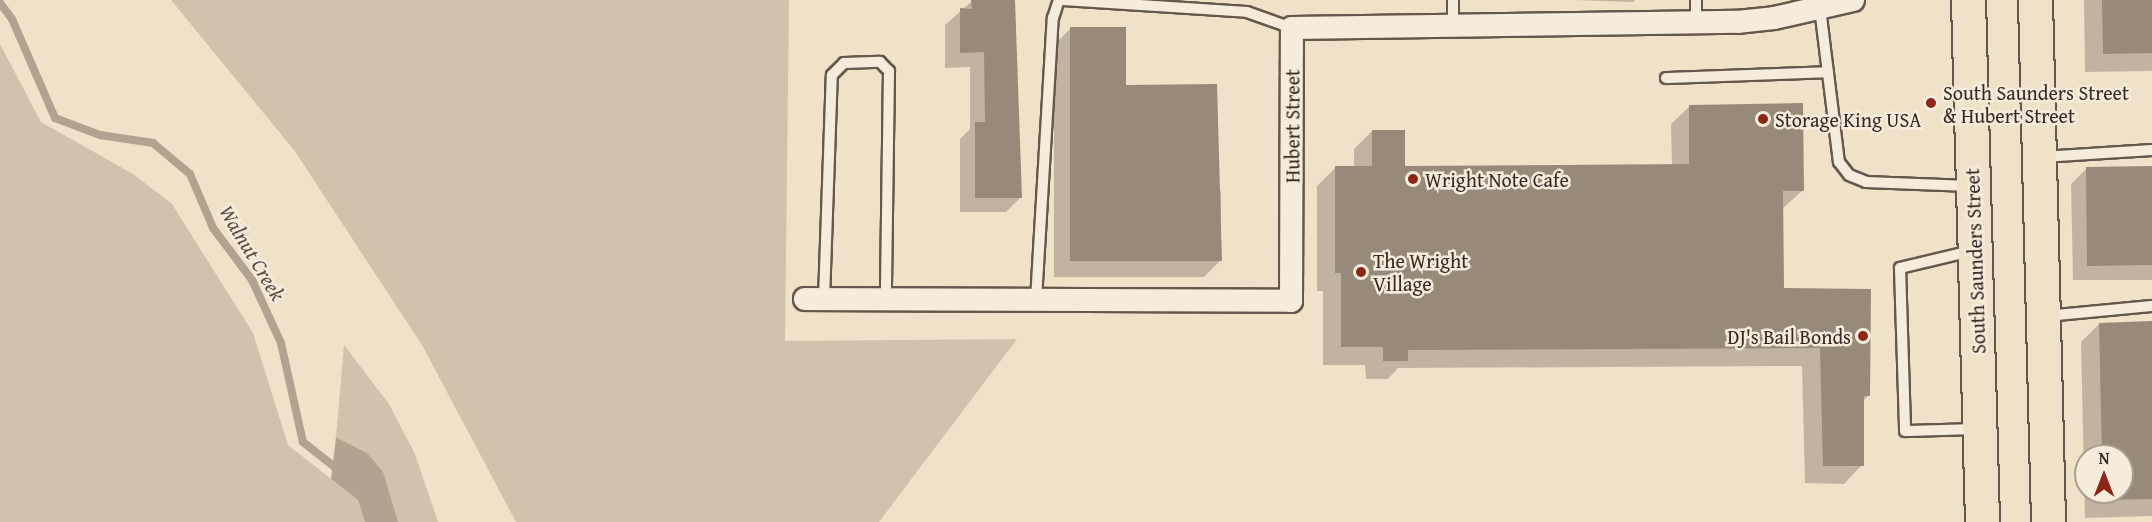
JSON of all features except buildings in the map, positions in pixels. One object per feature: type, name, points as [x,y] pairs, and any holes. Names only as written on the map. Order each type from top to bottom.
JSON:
[{"type":"main road","name":"South Saunders Street","points":[[1968,0],[1982,522]]},
{"type":"main road","points":[[2035,0],[2048,522]]},
{"type":"street","points":[[1292,28],[1453,26],[1696,11],[1774,18],[1853,0]]},
{"type":"street","name":"Hubert Street","points":[[815,299],[1291,301],[1292,28]]},
{"type":"lane","points":[[1036,300],[1053,18],[1061,0],[1232,6],[1292,28]]},
{"type":"lane","points":[[1453,0],[1453,26]]},
{"type":"lane","points":[[1820,8],[1839,162],[1849,175],[1866,182],[1972,186]]},
{"type":"lane","points":[[815,299],[832,75],[844,63],[880,62],[889,72],[886,300]]},
{"type":"lane","points":[[1666,78],[1828,72]]},
{"type":"lane","points":[[2039,157],[2152,150]]},
{"type":"lane","points":[[1974,250],[1900,268],[1905,431],[1979,429]]},
{"type":"lane","points":[[2043,316],[2070,317],[2152,306]]},
{"type":"shaded area","points":[[171,0],[789,0],[785,341],[1017,339],[879,522],[516,522],[422,345],[294,150]]},
{"type":"shaded area","points":[[0,44],[41,122],[133,174],[172,204],[253,333],[288,445],[358,500],[365,522],[0,522]]},
{"type":"shaded area","points":[[344,345],[389,404],[415,454],[438,522],[398,522],[367,453],[336,437]]},
{"type":"shaded area","points":[[336,437],[367,453],[383,472],[398,522],[365,522],[358,500],[331,479]]},
{"type":"waterway","name":"Walnut Creek","points":[[0,3],[12,19],[55,118],[100,135],[153,143],[190,174],[213,228],[252,280],[281,343],[303,442],[341,472]]},
{"type":"place","name":"South Saunders Street & Hubert Street","points":[[1931,103]]},
{"type":"place","name":"Storage King USA","points":[[1763,119]]},
{"type":"place","name":"Wright Note Cafe","points":[[1413,179]]},
{"type":"place","name":"The Wright Village","points":[[1361,272]]},
{"type":"place","name":"DJ's Bail Bonds","points":[[1863,336]]}]
